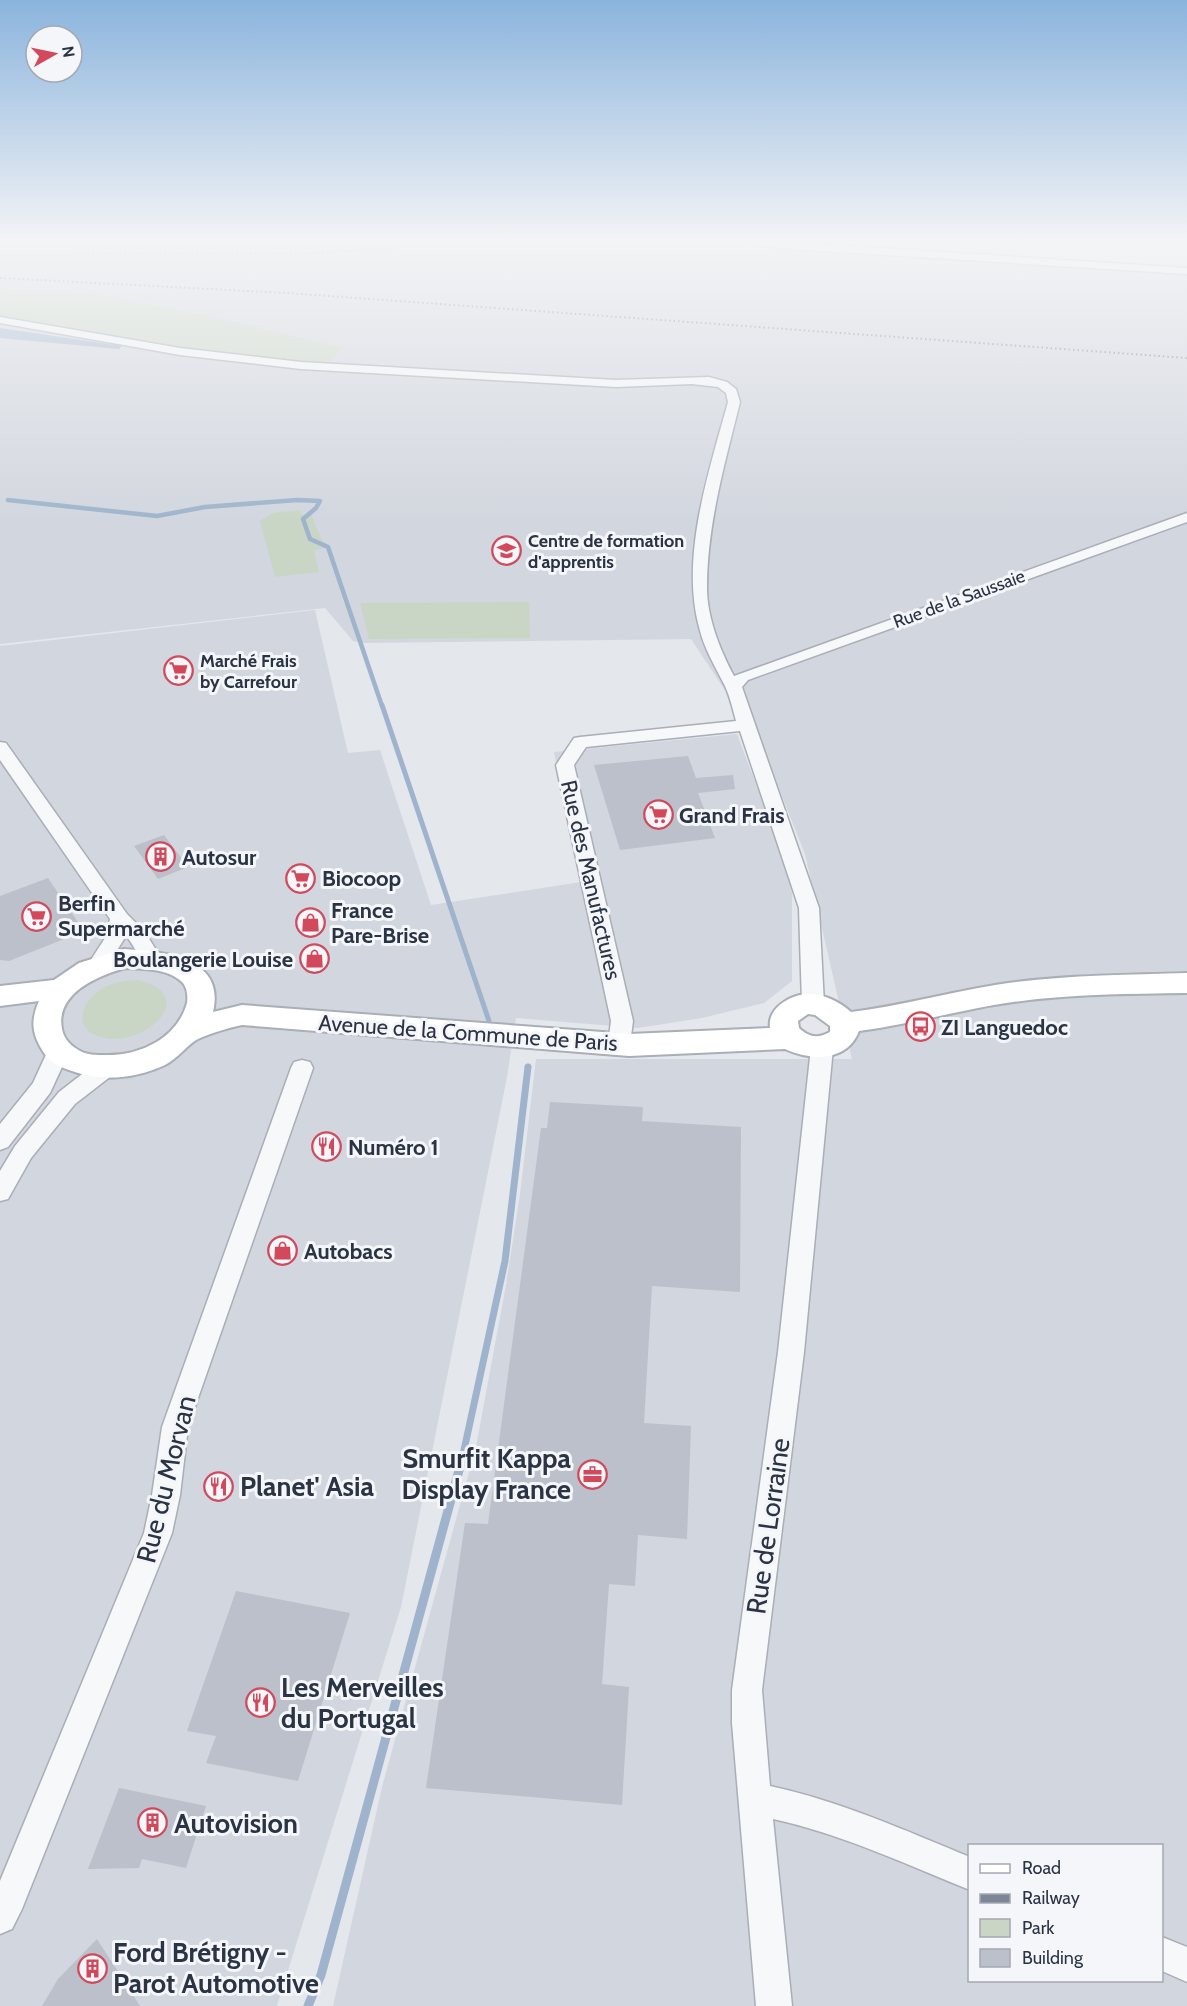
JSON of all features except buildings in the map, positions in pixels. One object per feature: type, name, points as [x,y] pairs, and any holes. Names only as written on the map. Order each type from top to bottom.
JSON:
[{"type":"street","points":[[85,335],[187,352],[308,367],[624,384],[700,381],[724,385],[733,392],[734,402],[708,500],[699,589],[700,602],[718,663],[733,686],[809,908],[813,945],[811,975],[796,1018],[808,1047],[822,1048],[831,1045],[840,1039],[844,1032],[843,1023],[838,1015],[829,1008],[796,1018]]},
{"type":"street","name":"Rue de la Saussaie","points":[[733,686],[742,677],[1187,517]]},
{"type":"street","name":"Rue des Manufactures","points":[[619,1044],[622,1021],[565,765],[580,742],[746,725]]},
{"type":"street","points":[[0,747],[120,919],[138,937],[151,958]]},
{"type":"street","points":[[98,966],[115,939],[120,919]]},
{"type":"street","points":[[124,958],[151,958],[170,962],[186,970],[198,981],[203,995],[201,1013],[191,1031],[169,1050],[140,1063],[107,1067],[88,1065],[58,1052],[48,1035],[46,1016],[52,1002],[62,989],[78,976],[98,966],[124,958]]},
{"type":"street","points":[[843,1023],[890,1017],[996,995],[1097,985],[1187,983]]},
{"type":"street","points":[[0,997],[62,989]]},
{"type":"street","name":"Avenue de la Commune de Paris","points":[[203,995],[242,1015]]},
{"type":"street","points":[[0,997],[46,1016]]},
{"type":"street","name":"Avenue de la Commune de Paris","points":[[191,1031],[223,1019],[242,1015],[619,1044],[695,1044],[796,1018]]},
{"type":"street","name":"Rue de Lorraine","points":[[774,2006],[747,1690],[791,1352],[822,1048]]},
{"type":"street","points":[[0,1141],[42,1087],[58,1052]]},
{"type":"street","points":[[0,1192],[23,1152],[67,1098],[107,1067]]},
{"type":"street","name":"Rue du Morvan","points":[[0,1917],[158,1533],[176,1427],[216,1305],[302,1068]]},
{"type":"street","points":[[756,1799],[811,1811],[852,1825],[968,1874]]},
{"type":"street","points":[[1163,1955],[1187,1965]]},
{"type":"shaded area","points":[[0,335],[1187,335],[1187,2006],[333,2006],[382,1787],[476,1447],[506,1285],[520,1194],[536,1059],[852,1059],[805,854],[762,746],[691,639],[363,643],[353,641],[325,608],[0,644]]},
{"type":"shaded area","points":[[315,610],[348,753],[380,750],[431,905],[581,882],[554,752],[737,734],[777,840],[792,893],[792,981],[764,1003],[702,1018],[638,1028],[516,1018],[507,1077],[401,1607],[277,2006],[0,2006],[0,646]]},
{"type":"green space","points":[[86,335],[287,335],[342,348],[325,368],[206,355]]},
{"type":"green space","points":[[299,510],[302,515],[311,514],[325,548],[314,550],[319,572],[275,577],[260,521],[273,513]]},
{"type":"green space","points":[[529,602],[530,638],[369,639],[360,603]]},
{"type":"green space","points":[[137,980],[156,987],[165,996],[166,1007],[161,1017],[150,1027],[137,1034],[121,1038],[105,1038],[87,1030],[82,1016],[94,995],[110,985]]},
{"type":"water","points":[[0,335],[45,335],[122,346],[119,349],[0,338]]},
{"type":"waterway","points":[[8,500],[157,516],[205,507],[297,500],[320,501],[316,508],[303,519],[310,539],[328,547],[382,706]]},
{"type":"waterway","points":[[382,705],[489,1021]]},
{"type":"waterway","points":[[461,1464],[505,1261],[528,1067]]},
{"type":"waterway","points":[[308,2006],[321,1975],[461,1463]]},
{"type":"railway","points":[[863,335],[1187,358]]},
{"type":"place","name":"Centre de formation d'apprentis","points":[[507,551]]},
{"type":"place","name":"Marché Frais by Carrefour","points":[[179,671]]},
{"type":"place","name":"Grand Frais","points":[[658,815]]},
{"type":"place","name":"Autosur","points":[[161,857]]},
{"type":"place","name":"Biocoop","points":[[301,878]]},
{"type":"place","name":"Berfin Supermarché","points":[[37,916]]},
{"type":"place","name":"France Pare-Brise","points":[[310,923]]},
{"type":"place","name":"Boulangerie Louise","points":[[314,959]]},
{"type":"place","name":"ZI Languedoc","points":[[920,1027]]},
{"type":"place","name":"Numéro 1","points":[[327,1147]]},
{"type":"place","name":"Autobacs","points":[[283,1251]]},
{"type":"place","name":"Smurfit Kappa Display France","points":[[592,1474]]},
{"type":"place","name":"Planet' Asia","points":[[219,1486]]},
{"type":"place","name":"Les Merveilles du Portugal","points":[[260,1703]]},
{"type":"place","name":"Autovision","points":[[153,1823]]},
{"type":"place","name":"Ford Brétigny - Parot Automotive","points":[[92,1968]]}]
